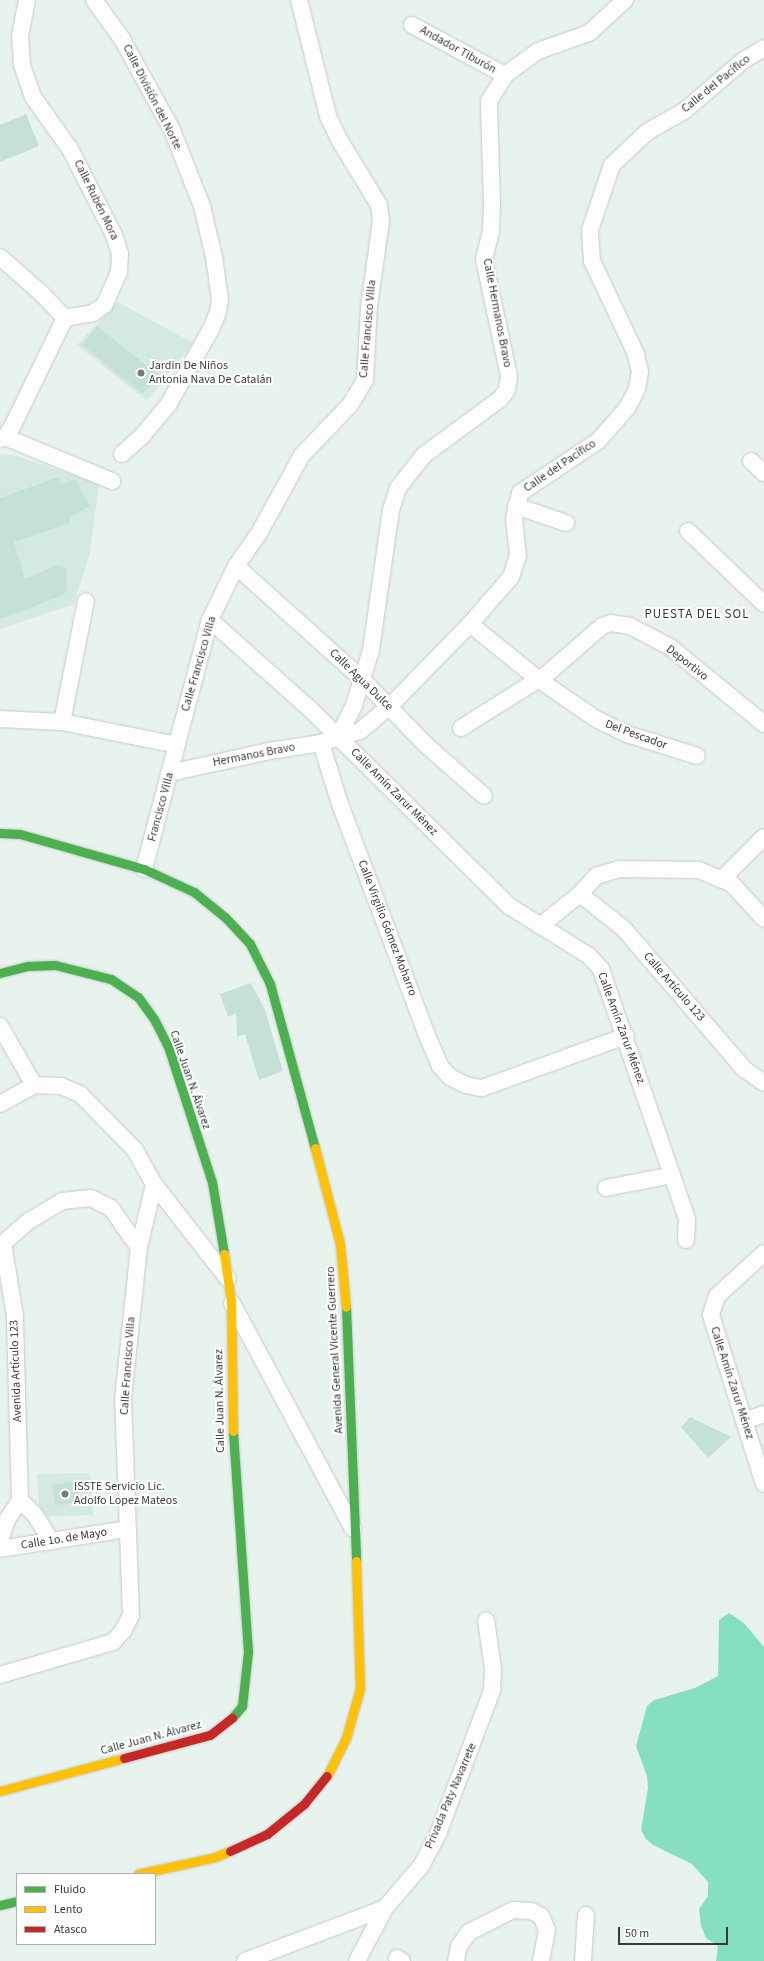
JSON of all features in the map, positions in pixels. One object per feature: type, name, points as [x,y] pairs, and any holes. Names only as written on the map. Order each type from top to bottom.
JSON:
[{"type":"street","name":"Calle Rubén Mora","points":[[27,0],[20,36],[22,65],[32,98],[70,149],[114,235],[120,253],[119,272],[104,305],[93,313],[65,318]]},
{"type":"street","name":"Calle División del Norte","points":[[94,0],[122,39],[172,130],[202,206],[214,257],[220,299],[218,312],[212,329],[168,405],[142,436],[122,454]]},
{"type":"street","name":"Calle Francisco Villa","points":[[177,745],[210,620],[236,566],[258,535],[302,455],[350,406],[365,380],[369,307],[381,221],[379,205],[340,142],[328,116],[299,0]]},
{"type":"street","name":"Calle Hermanos Bravo","points":[[338,737],[363,680],[371,650],[391,510],[398,488],[424,455],[500,399],[507,390],[510,376],[484,259],[491,230],[492,204],[489,101],[505,75],[538,51],[588,33],[625,0]]},
{"type":"street","name":"Andador Tiburón","points":[[412,25],[505,75]]},
{"type":"street","name":"Calle del Pacífico","points":[[338,737],[360,731],[389,707],[470,624],[511,577],[516,568],[516,506],[520,493],[598,441],[627,408],[637,389],[640,372],[636,354],[592,261],[590,230],[612,166],[647,132],[684,111],[744,60],[764,48]]},
{"type":"street","points":[[0,257],[40,292],[65,318],[3,438],[112,481]]},
{"type":"street","points":[[751,461],[764,473]]},
{"type":"street","points":[[516,506],[566,523]]},
{"type":"street","points":[[688,531],[764,604]]},
{"type":"street","name":"Calle Agua Dulce","points":[[236,566],[363,680],[426,746],[484,796]]},
{"type":"street","points":[[62,722],[86,601]]},
{"type":"street","name":"Calle Amín Zarur Ménez","points":[[210,620],[338,737],[509,906],[589,956],[601,969],[626,1036],[672,1175],[688,1218],[686,1240]]},
{"type":"street","name":"Deportivo","points":[[461,728],[542,676],[602,626],[611,623],[630,626],[670,647],[764,724]]},
{"type":"street","points":[[470,624],[542,676]]},
{"type":"street","name":"Del Pescador","points":[[542,676],[596,720],[627,734],[698,756]]},
{"type":"street","points":[[0,719],[62,722],[177,745]]},
{"type":"street","name":"Hermanos Bravo","points":[[170,773],[269,751],[321,743],[338,737]]},
{"type":"street","name":"Calle Virgilio Gómez Moharro","points":[[321,743],[340,804],[440,1066],[450,1077],[466,1085],[482,1088],[626,1036]]},
{"type":"street","name":"Francisco Villa","points":[[144,869],[177,745]]},
{"type":"street","name":"Avenida General Vicente Guerrero","points":[[0,833],[20,834],[144,869],[194,892],[225,918],[250,944],[270,984],[296,1072],[340,1244],[349,1340],[360,1690],[346,1738],[324,1782],[304,1804],[267,1834],[215,1857],[143,1873]]},
{"type":"street","points":[[722,878],[764,837]]},
{"type":"street","points":[[540,926],[580,894],[596,876],[619,869],[699,870],[722,878],[732,884],[764,919]]},
{"type":"street","name":"Calle Artículo 123","points":[[580,894],[624,929],[744,1069],[764,1083]]},
{"type":"street","name":"Calle Juan N. Álvarez","points":[[0,973],[28,966],[55,965],[111,979],[138,997],[154,1019],[168,1046],[212,1182],[229,1280],[231,1301],[233,1460],[248,1652],[242,1706],[230,1721],[210,1735],[0,1791]]},
{"type":"street","points":[[0,1026],[34,1085]]},
{"type":"street","points":[[0,1104],[34,1085],[61,1086],[80,1094],[135,1150],[154,1184],[229,1280]]},
{"type":"street","points":[[606,1188],[672,1175]]},
{"type":"street","name":"Calle Francisco Villa","points":[[0,1675],[113,1642],[123,1631],[131,1616],[123,1399],[139,1248],[154,1184]]},
{"type":"street","points":[[2,1244],[29,1221],[62,1201],[91,1198],[111,1208],[139,1248]]},
{"type":"street","name":"Avenida Artículo 123","points":[[2,1244],[15,1316],[20,1500]]},
{"type":"street","name":"Calle Amín Zarur Ménez","points":[[764,1253],[717,1296],[712,1305],[711,1315],[764,1484]]},
{"type":"street","points":[[231,1301],[355,1532]]},
{"type":"street","points":[[744,1421],[764,1414]]},
{"type":"street","points":[[0,1540],[6,1520],[20,1500],[35,1515],[51,1541]]},
{"type":"street","name":"Calle 1o. de Mayo","points":[[0,1549],[128,1529]]},
{"type":"street","name":"Privada Paty Navarrete","points":[[245,1961],[385,1908],[421,1866],[438,1834],[481,1725],[492,1690],[486,1620]]},
{"type":"street","points":[[0,1905],[16,1901]]},
{"type":"street","points":[[357,1961],[385,1908]]},
{"type":"street","points":[[456,1961],[460,1946],[469,1932],[513,1910],[531,1911],[541,1916],[547,1930],[541,1961]]},
{"type":"street","points":[[583,1961],[586,1915]]},
{"type":"shaded area","name":"Jardin De Niños Antonia Nava De Catalán","points":[[118,302],[193,343],[147,401],[77,345]]},
{"type":"shaded area","points":[[0,454],[17,456],[99,484],[90,553],[74,604],[0,629]]},
{"type":"shaded area","name":"ISSTE Servicio Lic. Adolfo Lopez Mateos","points":[[90,1473],[93,1515],[40,1517],[37,1474]]},
{"type":"shaded area","points":[[729,1613],[744,1623],[764,1647],[764,1961],[716,1961],[718,1946],[706,1938],[701,1926],[699,1909],[708,1896],[708,1882],[692,1864],[653,1845],[646,1839],[641,1830],[648,1788],[647,1776],[636,1746],[647,1706],[654,1700],[695,1688],[718,1676],[719,1620]]},
{"type":"building","points":[[26,114],[39,146],[0,162],[0,125]]},
{"type":"building","points":[[97,326],[158,375],[143,394],[82,345]]},
{"type":"building","points":[[59,477],[60,484],[75,479],[90,506],[69,518],[70,523],[14,542],[25,579],[58,565],[66,568],[67,591],[61,596],[0,619],[0,498]]},
{"type":"building","points":[[251,983],[265,1010],[283,1071],[259,1080],[245,1034],[237,1037],[236,1013],[228,1017],[220,994]]},
{"type":"building","points":[[690,1417],[731,1437],[708,1458],[681,1427]]},
{"type":"building","points":[[77,1481],[80,1502],[55,1505],[52,1485]]},
{"type":"traffic: fast","points":[[0,833],[20,834],[144,869],[194,892],[225,917],[250,944],[270,984],[315,1148]]},
{"type":"traffic: fast","points":[[0,973],[28,966],[55,965],[111,979],[138,997],[154,1019],[168,1046],[212,1182],[224,1254]]},
{"type":"traffic: fast","points":[[346,1307],[356,1561]]},
{"type":"traffic: fast","points":[[232,1718],[242,1706],[248,1652],[233,1431]]},
{"type":"traffic: fast","points":[[0,1905],[16,1901]]},
{"type":"traffic: slow","points":[[315,1148],[340,1244],[346,1307]]},
{"type":"traffic: slow","points":[[224,1254],[231,1301],[233,1431]]},
{"type":"traffic: slow","points":[[327,1776],[346,1738],[360,1689],[356,1561]]},
{"type":"traffic: slow","points":[[0,1791],[124,1758]]},
{"type":"traffic: slow","points":[[143,1873],[215,1857],[230,1851]]},
{"type":"traffic: jam","points":[[124,1758],[210,1735],[232,1718]]},
{"type":"traffic: jam","points":[[230,1851],[267,1834],[304,1804],[327,1776]]},
{"type":"place","name":"Jardin De Niños Antonia Nava De Catalán","points":[[141,373]]},
{"type":"place","name":"ISSTE Servicio Lic. Adolfo Lopez Mateos","points":[[65,1494]]},
{"type":"district","name":"PUESTA DEL SOL","points":[[697,614]]}]
